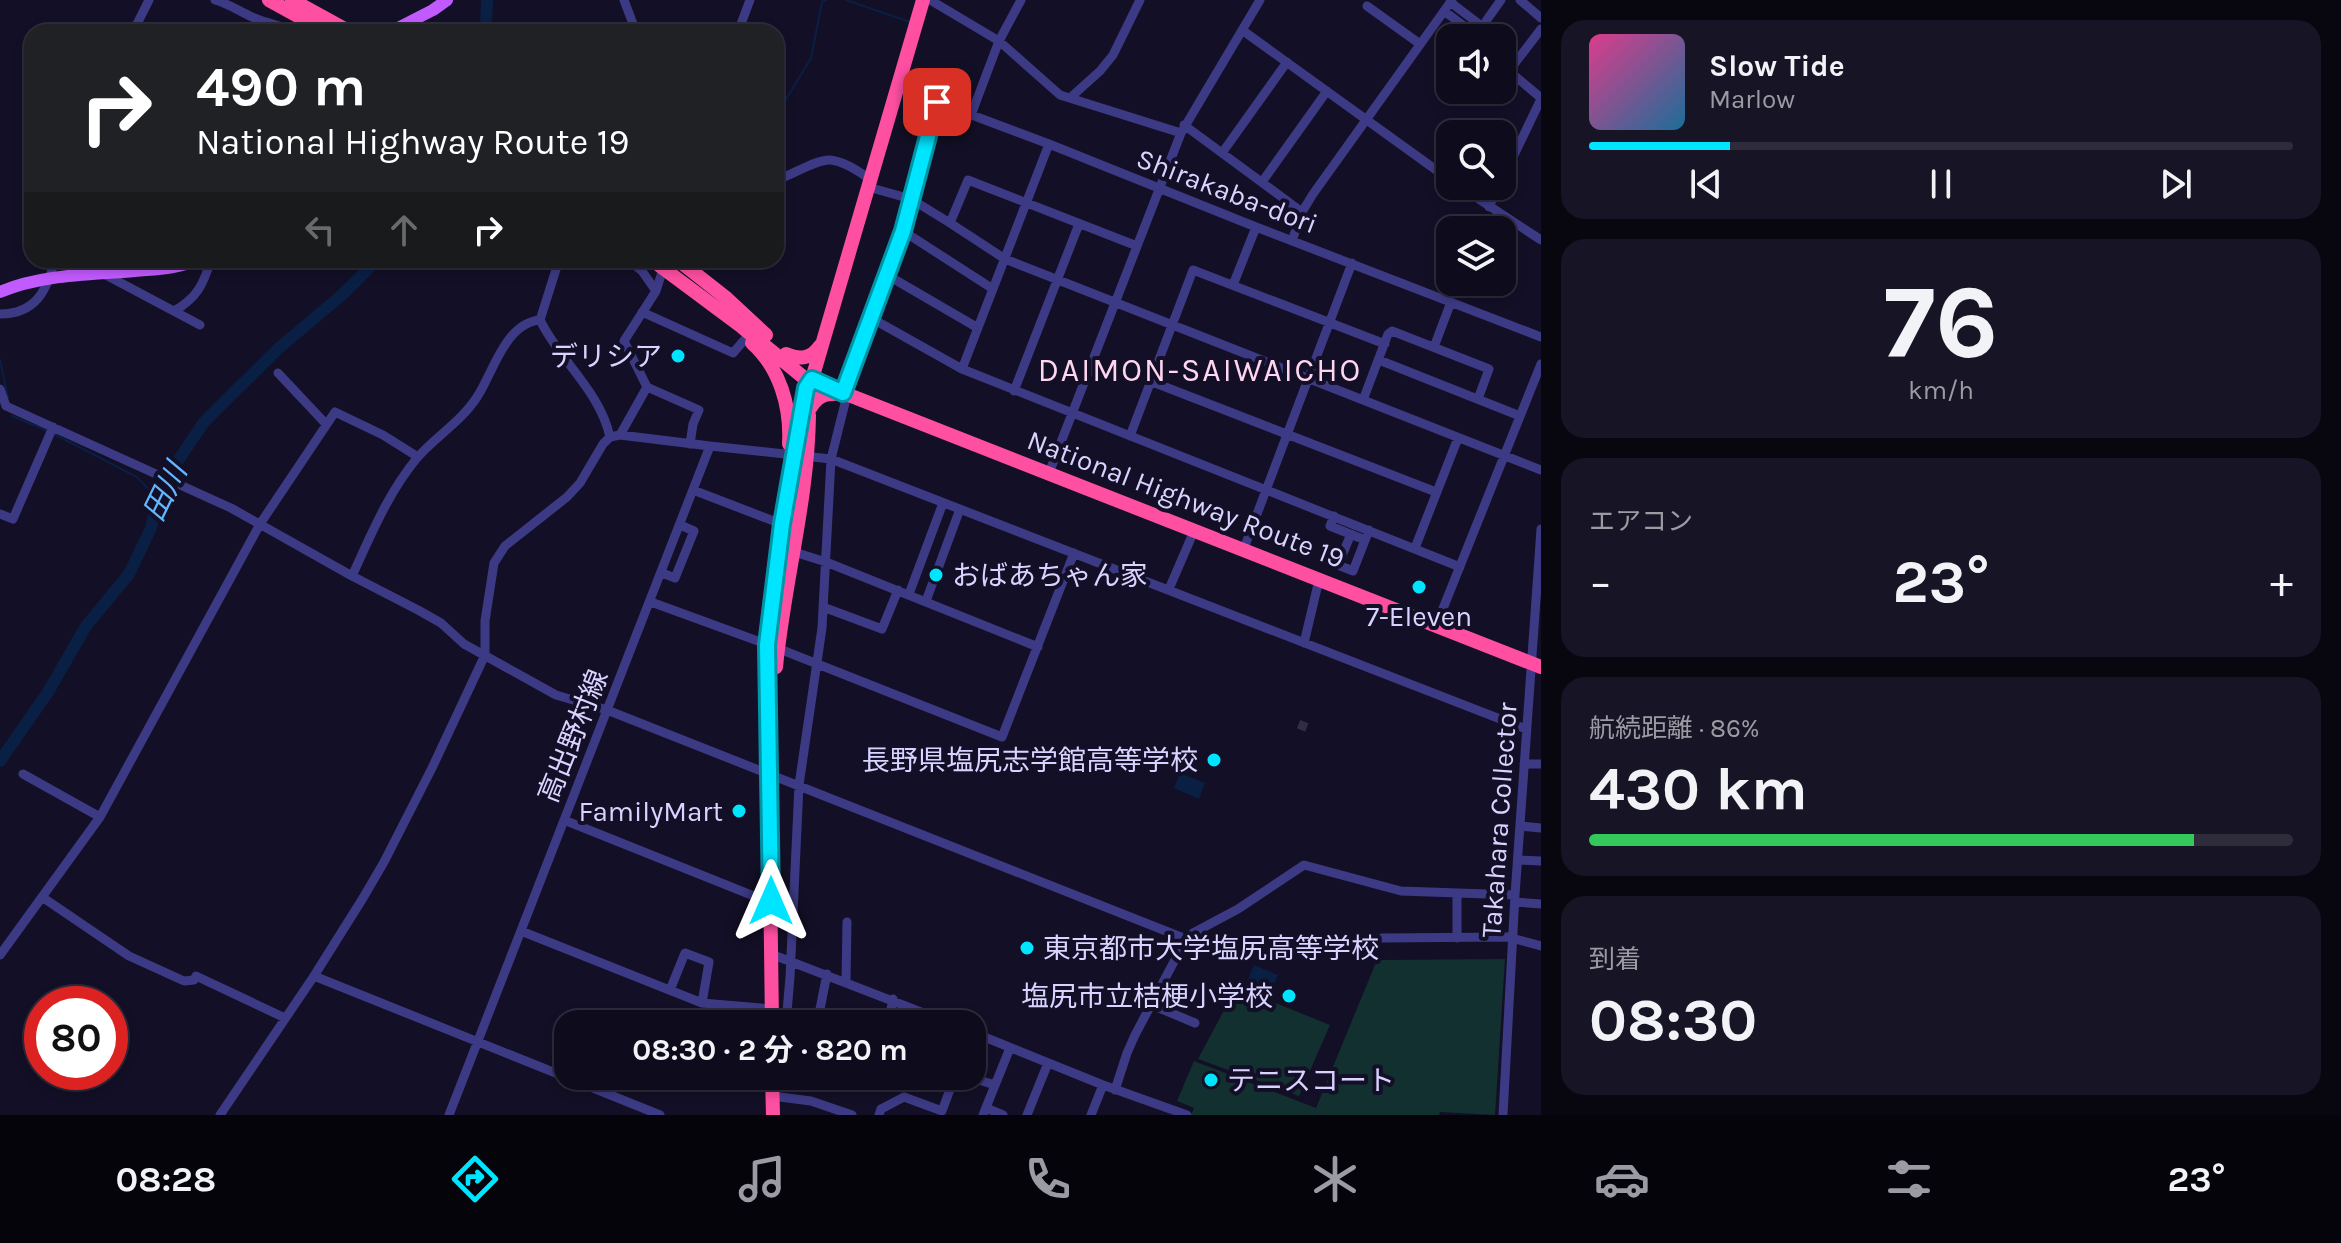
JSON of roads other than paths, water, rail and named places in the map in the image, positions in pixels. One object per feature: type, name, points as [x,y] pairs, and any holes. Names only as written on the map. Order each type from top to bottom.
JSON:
[{"type":"highway","points":[[269,0],[312,24]]},
{"type":"highway","points":[[292,0],[336,24]]},
{"type":"highway","points":[[778,1010],[771,954],[772,647],[806,388],[812,379],[897,87],[932,1]]},
{"type":"highway","points":[[663,268],[803,377],[812,379]]},
{"type":"highway","points":[[663,268],[746,338],[768,361],[785,399],[797,455]]},
{"type":"highway","points":[[688,268],[725,297],[812,379],[809,410],[797,455]]},
{"type":"highway","points":[[786,354],[804,359],[817,351],[823,341]]},
{"type":"highway","name":"National Highway Route 19","points":[[812,379],[845,397],[1049,473],[1536,665]]},
{"type":"highway","points":[[809,410],[823,395],[845,397]]},
{"type":"highway","points":[[772,1090],[773,1115]]},
{"type":"main road","points":[[406,24],[447,0]]},
{"type":"main road","points":[[0,292],[51,277],[174,268]]},
{"type":"street","points":[[137,24],[149,0]]},
{"type":"street","points":[[215,0],[231,4],[255,18],[279,24]]},
{"type":"street","points":[[624,0],[633,24]]},
{"type":"street","points":[[741,24],[750,0]]},
{"type":"street","points":[[971,115],[999,41],[1021,0]]},
{"type":"street","points":[[1070,98],[1113,55],[1140,0]]},
{"type":"street","points":[[1049,473],[1183,129],[1260,0]]},
{"type":"street","points":[[1486,21],[1501,0]]},
{"type":"street","points":[[1521,0],[1541,18]]},
{"type":"street","points":[[932,1],[999,41],[1060,95],[1183,129],[1222,153],[1302,212]]},
{"type":"street","points":[[1292,241],[1302,212],[1449,4]]},
{"type":"street","points":[[1367,6],[1420,44]]},
{"type":"street","points":[[1516,151],[1541,99],[1509,71],[1541,29]]},
{"type":"street","points":[[1242,30],[1436,170]]},
{"type":"street","points":[[1222,153],[1287,62]]},
{"type":"street","name":"Shirakaba-dori","points":[[897,87],[1541,337]]},
{"type":"street","points":[[1262,182],[1327,91]]},
{"type":"street","points":[[781,1010],[791,960],[799,785],[823,607],[831,459],[845,397],[903,231],[937,102]]},
{"type":"street","points":[[962,369],[1049,144]]},
{"type":"street","points":[[784,176],[830,160],[869,183],[911,199],[1005,259],[1541,470]]},
{"type":"street","points":[[950,223],[968,180],[1137,246]]},
{"type":"street","points":[[1479,200],[1541,240]]},
{"type":"street","points":[[1489,207],[1492,200]]},
{"type":"street","points":[[1014,391],[1079,224]]},
{"type":"street","points":[[1233,285],[1256,227]]},
{"type":"street","points":[[903,231],[993,289]]},
{"type":"street","points":[[1243,551],[1352,263]]},
{"type":"street","points":[[0,314],[19,312],[34,304],[46,289],[53,268]]},
{"type":"street","points":[[174,311],[190,302],[204,282],[208,268]]},
{"type":"street","points":[[556,268],[540,320],[570,368],[594,396],[615,436]]},
{"type":"street","points":[[638,268],[656,291]]},
{"type":"street","points":[[663,268],[656,291],[624,341],[647,387],[699,410],[690,444]]},
{"type":"street","points":[[1130,436],[1193,270],[1385,344]]},
{"type":"street","points":[[103,273],[200,325]]},
{"type":"street","points":[[887,275],[978,328]]},
{"type":"street","points":[[1434,347],[1451,302]]},
{"type":"street","points":[[642,312],[733,353],[746,338]]},
{"type":"street","points":[[871,318],[962,369],[1334,516],[1367,535]]},
{"type":"street","points":[[352,576],[391,493],[418,457],[477,398],[500,353],[516,331],[525,324],[540,320]]},
{"type":"street","points":[[1363,400],[1392,331],[1489,369],[1478,399]]},
{"type":"street","points":[[1379,360],[1520,416]]},
{"type":"street","points":[[1436,626],[1541,364]]},
{"type":"street","points":[[278,373],[326,424]]},
{"type":"street","points":[[1150,381],[1436,492]]},
{"type":"street","points":[[220,1115],[314,976],[384,862],[432,768],[485,655],[485,621],[494,563],[505,546],[580,483],[603,444],[615,436],[647,387]]},
{"type":"street","points":[[0,389],[6,406],[52,431],[184,486],[260,524],[441,623],[464,644],[556,695],[607,710],[1186,939]]},
{"type":"street","points":[[0,955],[100,817],[260,524],[335,412],[383,435],[418,457]]},
{"type":"street","points":[[0,514],[13,519],[52,431]]},
{"type":"street","points":[[615,436],[831,459],[1526,729]]},
{"type":"street","points":[[1415,548],[1458,438]]},
{"type":"street","name":"高出野村線","points":[[449,1115],[710,446]]},
{"type":"street","points":[[693,490],[790,526]]},
{"type":"street","points":[[909,594],[943,503]]},
{"type":"street","points":[[926,601],[960,509]]},
{"type":"street","points":[[1334,516],[1330,526],[1351,534],[1367,535],[1415,548],[1460,567]]},
{"type":"street","points":[[662,573],[675,578],[694,531],[680,525]]},
{"type":"street","name":"Takahara Collector","points":[[1503,1115],[1526,729],[1536,665],[1541,529]]},
{"type":"street","points":[[1169,589],[1194,531]]},
{"type":"street","points":[[1351,534],[1338,565],[1353,571],[1367,535]]},
{"type":"street","points":[[786,550],[826,562],[1038,647]]},
{"type":"street","points":[[651,602],[1002,737],[1074,553]]},
{"type":"street","points":[[1304,643],[1319,580]]},
{"type":"street","points":[[823,607],[882,629],[898,590]]},
{"type":"street","points":[[1524,764],[1541,764]]},
{"type":"street","points":[[23,774],[100,817]]},
{"type":"street","points":[[564,820],[771,901]]},
{"type":"street","points":[[1520,826],[1541,828]]},
{"type":"street","points":[[1518,860],[1541,861]]},
{"type":"street","points":[[1115,1090],[1127,1053],[1186,939],[1304,865],[1401,891],[1457,893],[1541,904]]},
{"type":"street","points":[[1457,893],[1457,938]]},
{"type":"street","points":[[42,897],[129,956],[184,981],[194,980],[196,976],[285,1018]]},
{"type":"street","points":[[846,981],[847,922]]},
{"type":"street","points":[[521,931],[702,1003],[736,1010]]},
{"type":"street","points":[[1382,938],[1513,939],[1541,946]]},
{"type":"street","points":[[670,990],[685,953],[709,962],[702,1003]]},
{"type":"street","points":[[771,954],[919,1010]]},
{"type":"street","points":[[820,1010],[827,974]]},
{"type":"street","points":[[314,976],[660,1115]]},
{"type":"street","points":[[891,1010],[893,999]]},
{"type":"street","points":[[1152,1005],[1195,1023]]},
{"type":"street","points":[[986,1038],[1163,1111],[1187,1115]]},
{"type":"street","points":[[1003,1115],[985,1112],[1010,1048]]},
{"type":"street","points":[[1027,1115],[1048,1063]]},
{"type":"street","points":[[986,1082],[995,1085]]},
{"type":"street","points":[[1091,1115],[1103,1085]]},
{"type":"street","points":[[879,1115],[881,1109],[904,1097],[942,1111],[950,1090]]},
{"type":"street","points":[[772,1096],[811,1101],[852,1115]]},
{"type":"water","points":[[1180,773],[1205,783],[1199,799],[1174,788]]},
{"type":"water","points":[[1254,965],[1278,975],[1272,989],[1248,979]]},
{"type":"waterway","name":"田川","points":[[486,24],[487,0]]},
{"type":"waterway","points":[[784,103],[811,58],[822,2],[826,0]]},
{"type":"waterway","points":[[846,0],[910,22]]},
{"type":"waterway","name":"田川","points":[[0,761],[48,692],[86,626],[129,574],[151,528],[169,474],[204,422],[279,348],[369,268]]},
{"type":"waterway","points":[[0,360],[8,398]]},
{"type":"waterway","points":[[12,416],[48,431]]},
{"type":"waterway","points":[[54,434],[137,477],[157,504]]},
{"type":"tunnel","points":[[1301,730],[1305,720]]},
{"type":"place","name":"デリシア","points":[[678,356]]},
{"type":"place","name":"おばあちゃん家","points":[[936,575]]},
{"type":"place","name":"7-Eleven","points":[[1419,587]]},
{"type":"place","name":"長野県塩尻志学館高等学校","points":[[1214,760]]},
{"type":"place","name":"FamilyMart","points":[[739,811]]},
{"type":"place","name":"東京都市大学塩尻高等学校","points":[[1027,948]]},
{"type":"place","name":"塩尻市立桔梗小学校","points":[[1289,996]]},
{"type":"place","name":"テニスコート","points":[[1211,1080]]},
{"type":"district","name":"DAIMON-SAIWAICHO","points":[[1200,370]]}]
